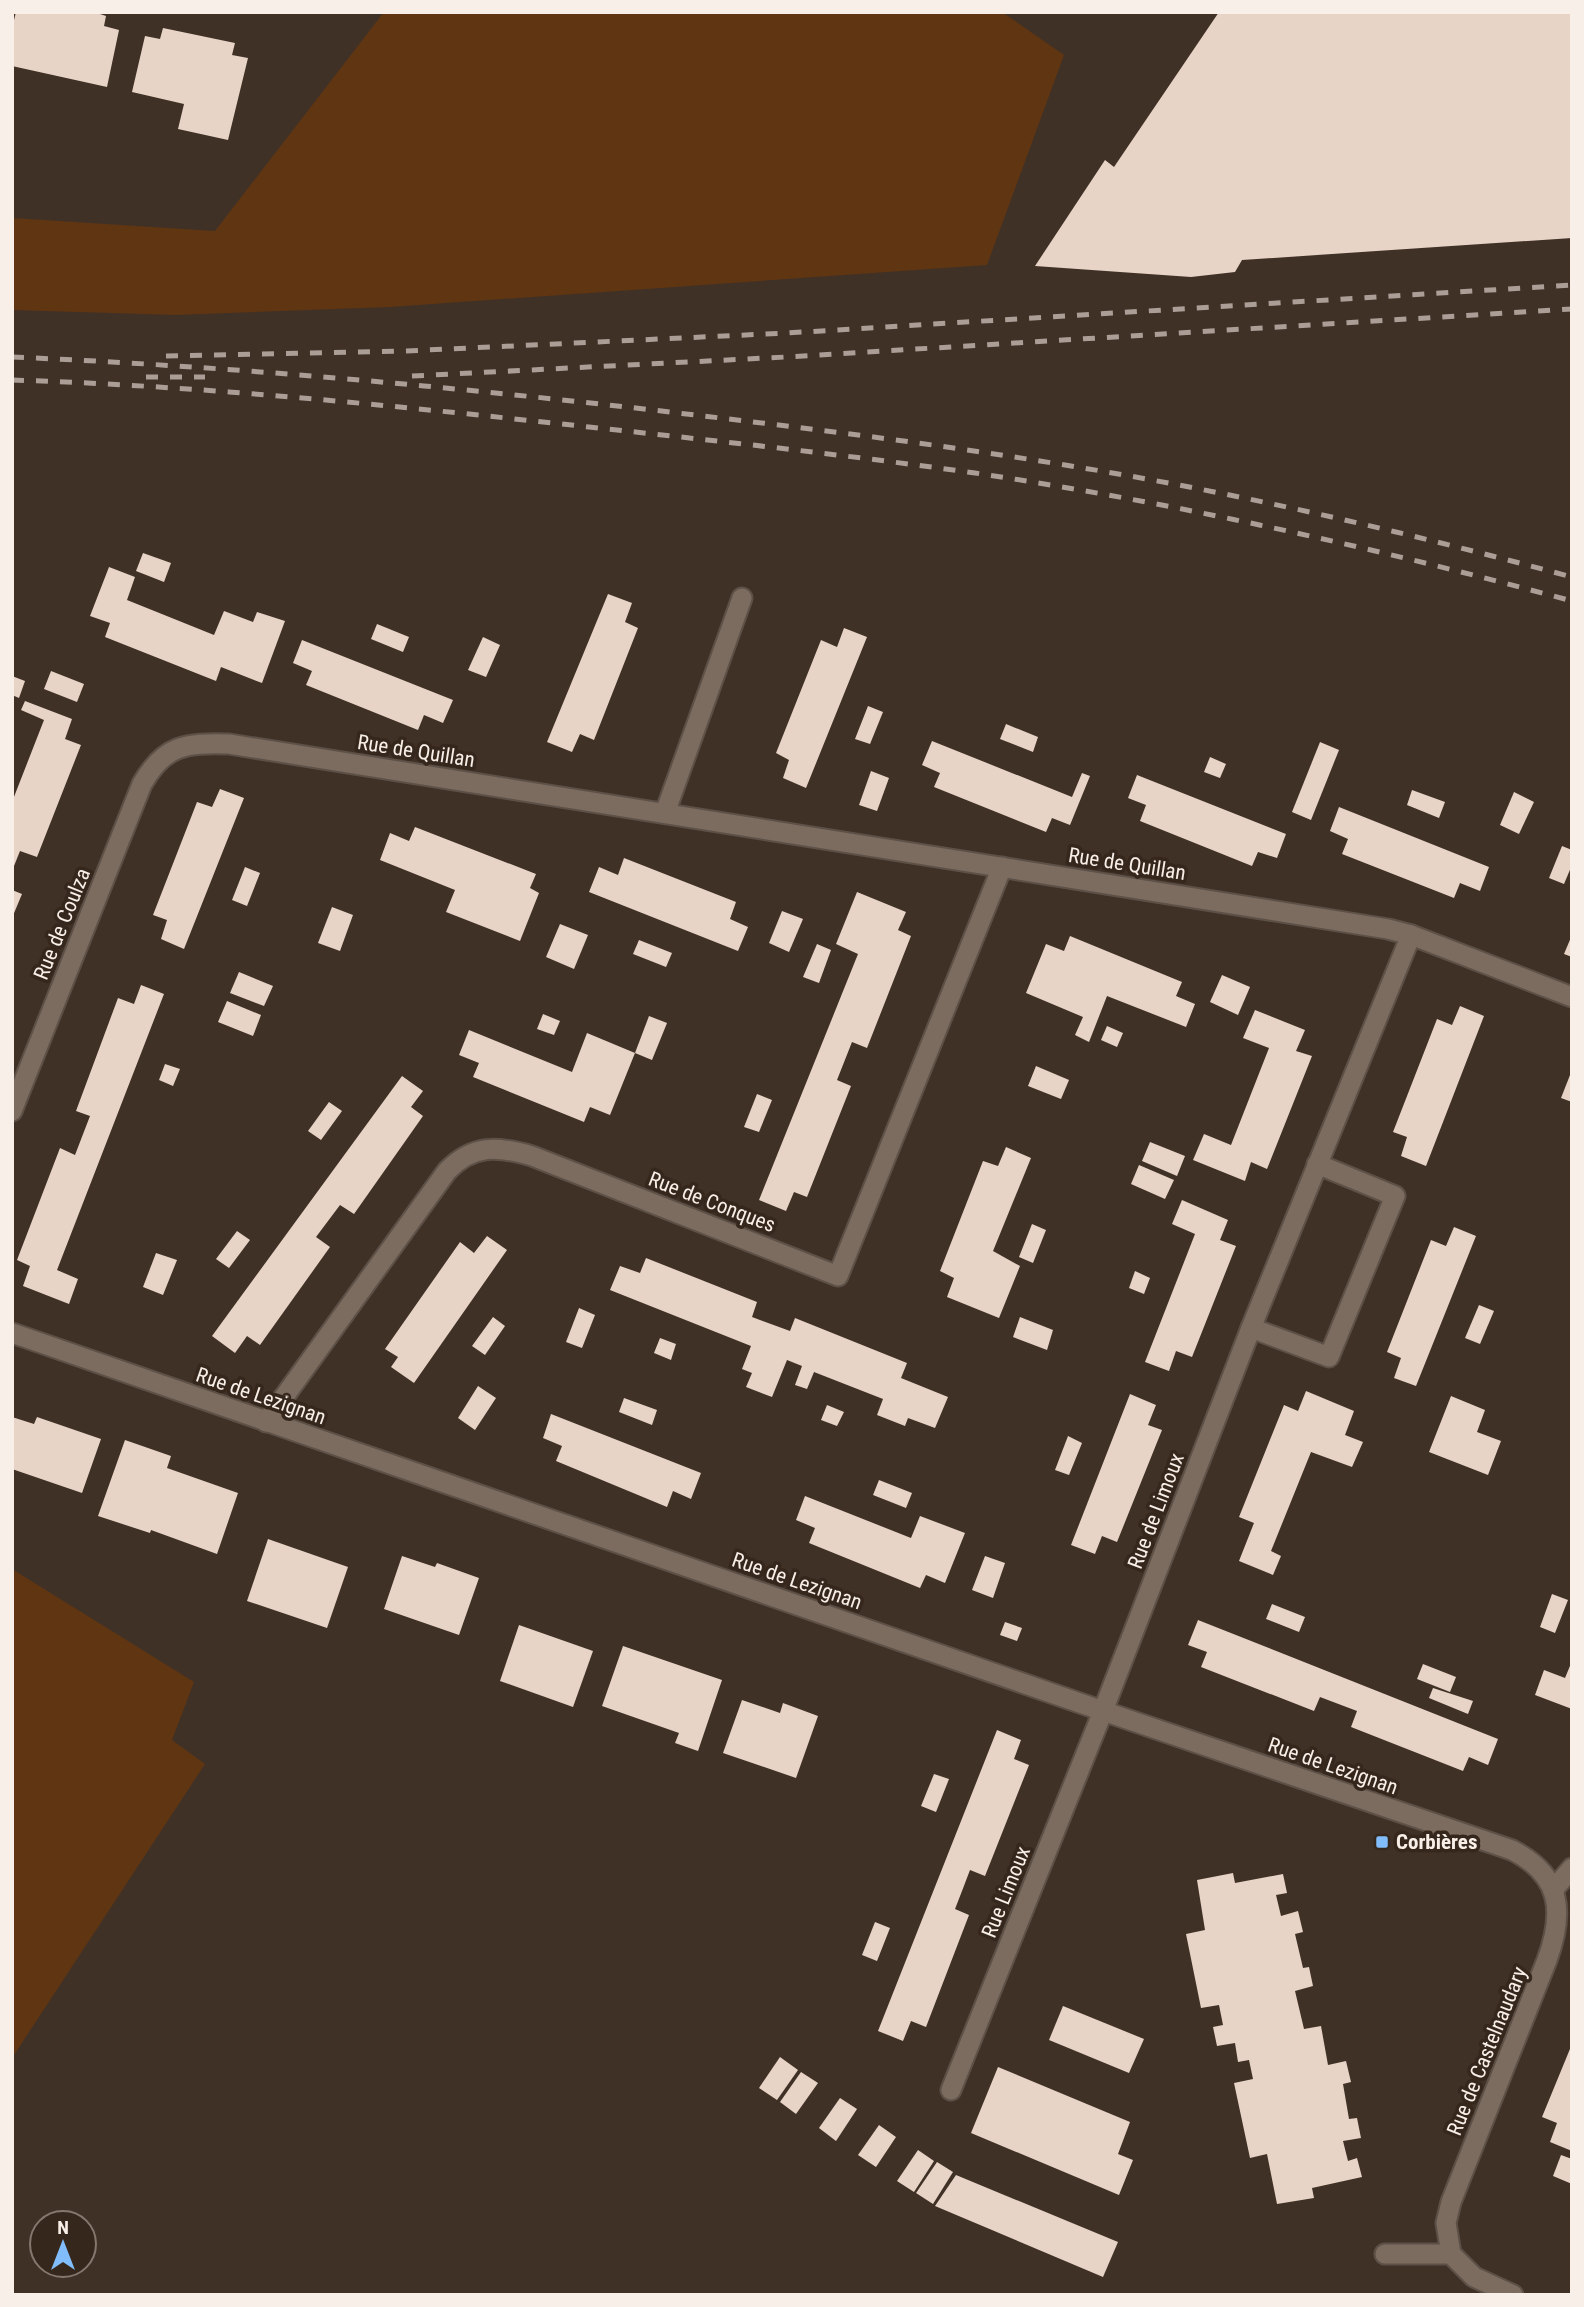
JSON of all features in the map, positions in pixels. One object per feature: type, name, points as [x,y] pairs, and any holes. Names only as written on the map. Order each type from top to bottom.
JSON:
[{"type":"street","points":[[665,813],[742,597]]},
{"type":"street","name":"Rue de Quillan","points":[[162,757],[174,748],[191,744],[229,744],[1360,925],[1411,935],[1572,998]]},
{"type":"street","name":"Rue de Coulza","points":[[12,1111],[142,784],[149,771],[162,757]]},
{"type":"street","name":"Rue de Conques","points":[[266,1422],[447,1171],[459,1159],[474,1153],[492,1149],[532,1156],[838,1276],[1002,867]]},
{"type":"street","name":"Rue de Limoux","points":[[1103,1711],[1251,1328],[1411,935]]},
{"type":"street","points":[[1251,1328],[1329,1357],[1395,1196],[1317,1164]]},
{"type":"street","name":"Rue de Lezignan","points":[[12,1333],[1512,1850],[1529,1859],[1543,1872],[1553,1890]]},
{"type":"street","name":"Rue Limoux","points":[[951,2090],[1103,1711]]},
{"type":"street","points":[[1553,1890],[1572,1868]]},
{"type":"street","name":"Rue de Castelnaudary","points":[[1451,2254],[1446,2223],[1451,2202],[1553,1944],[1558,1907],[1553,1890]]},
{"type":"street","points":[[1385,2254],[1451,2254],[1474,2277],[1513,2295]]},
{"type":"shaded area","points":[[384,12],[1002,12],[1064,55],[987,265],[390,307],[176,315],[12,310],[12,218],[215,231]]},
{"type":"shaded area","points":[[12,1569],[194,1682],[172,1740],[205,1764],[12,2058]]},
{"type":"building","points":[[16,12],[94,12],[106,16],[104,26],[119,30],[107,87],[12,66],[12,28]]},
{"type":"building","points":[[1219,12],[1572,12],[1572,238],[1242,260],[1235,272],[1191,277],[1035,266],[1105,160],[1114,167]]},
{"type":"building","points":[[163,28],[235,43],[232,55],[248,58],[228,140],[178,129],[184,104],[132,92],[145,36],[160,39]]},
{"type":"building","points":[[143,553],[171,563],[164,582],[136,571]]},
{"type":"building","points":[[109,567],[135,577],[127,600],[214,635],[224,611],[253,622],[257,612],[285,621],[262,683],[221,667],[216,681],[105,637],[110,623],[90,616]]},
{"type":"building","points":[[608,594],[632,603],[625,622],[638,628],[594,740],[580,734],[572,752],[547,742]]},
{"type":"building","points":[[377,624],[409,637],[403,652],[371,639]]},
{"type":"building","points":[[844,628],[867,637],[806,788],[783,778],[789,760],[776,753],[821,640],[837,647]]},
{"type":"building","points":[[483,637],[500,645],[486,677],[468,670]]},
{"type":"building","points":[[302,640],[453,700],[443,723],[424,715],[418,730],[306,685],[312,671],[293,663]]},
{"type":"building","points":[[51,671],[84,684],[77,702],[44,689]]},
{"type":"building","points":[[12,676],[25,681],[19,698],[12,695]]},
{"type":"building","points":[[25,701],[72,719],[65,739],[81,745],[37,857],[20,851],[12,871],[12,802],[44,720],[21,710]]},
{"type":"building","points":[[868,706],[883,712],[870,744],[855,739]]},
{"type":"building","points":[[1006,724],[1038,737],[1033,752],[1000,739]]},
{"type":"building","points":[[932,741],[1072,797],[1082,773],[1090,776],[1070,825],[1052,818],[1046,832],[934,787],[940,773],[922,765]]},
{"type":"building","points":[[1320,742],[1339,750],[1311,820],[1292,812]]},
{"type":"building","points":[[1210,757],[1226,764],[1220,778],[1204,772]]},
{"type":"building","points":[[871,771],[889,778],[877,811],[859,805]]},
{"type":"building","points":[[1137,775],[1286,834],[1277,858],[1258,852],[1252,866],[1140,821],[1146,805],[1128,798]]},
{"type":"building","points":[[220,789],[244,798],[184,949],[161,939],[167,920],[153,915],[197,802],[212,807]]},
{"type":"building","points":[[1412,790],[1445,802],[1439,818],[1407,805]]},
{"type":"building","points":[[1514,792],[1534,802],[1519,834],[1500,825]]},
{"type":"building","points":[[1339,807],[1489,867],[1480,891],[1460,883],[1454,898],[1342,854],[1348,839],[1330,831]]},
{"type":"building","points":[[415,827],[536,874],[530,888],[539,893],[520,941],[446,912],[455,890],[380,860],[390,833],[409,841]]},
{"type":"building","points":[[1562,846],[1572,850],[1572,865],[1564,884],[1549,878]]},
{"type":"building","points":[[624,858],[736,902],[730,919],[748,927],[738,951],[589,892],[599,867],[618,875]]},
{"type":"building","points":[[245,867],[260,873],[247,906],[232,900]]},
{"type":"building","points":[[12,890],[22,894],[12,918]]},
{"type":"building","points":[[857,892],[906,912],[898,930],[911,936],[867,1048],[852,1042],[837,1080],[851,1086],[807,1197],[794,1192],[786,1211],[759,1200],[858,954],[836,944]]},
{"type":"building","points":[[332,907],[353,915],[340,951],[318,943]]},
{"type":"building","points":[[782,911],[803,919],[789,952],[769,943]]},
{"type":"building","points":[[560,924],[588,935],[574,969],[546,957]]},
{"type":"building","points":[[1572,935],[1572,957],[1564,954]]},
{"type":"building","points":[[1070,936],[1182,982],[1176,996],[1195,1004],[1186,1027],[1107,996],[1089,1042],[1075,1035],[1083,1017],[1026,993],[1046,944],[1064,951]]},
{"type":"building","points":[[639,940],[672,953],[666,967],[633,954]]},
{"type":"building","points":[[817,944],[831,950],[819,983],[803,977]]},
{"type":"building","points":[[239,972],[273,986],[264,1006],[230,993]]},
{"type":"building","points":[[1222,975],[1250,987],[1238,1015],[1210,1002]]},
{"type":"building","points":[[141,985],[164,994],[57,1270],[78,1279],[69,1304],[23,1286],[30,1266],[17,1260],[60,1148],[75,1155],[90,1116],[76,1111],[118,998],[134,1004]]},
{"type":"building","points":[[227,1001],[261,1015],[253,1036],[218,1022]]},
{"type":"building","points":[[1460,1006],[1484,1016],[1426,1166],[1401,1156],[1407,1137],[1393,1132],[1437,1019],[1452,1025]]},
{"type":"building","points":[[1255,1010],[1305,1030],[1296,1051],[1312,1056],[1267,1169],[1251,1162],[1245,1181],[1193,1160],[1204,1134],[1231,1145],[1269,1048],[1243,1038]]},
{"type":"building","points":[[543,1014],[560,1021],[554,1035],[537,1029]]},
{"type":"building","points":[[649,1016],[667,1023],[652,1060],[635,1053]]},
{"type":"building","points":[[1107,1026],[1123,1033],[1117,1047],[1101,1040]]},
{"type":"building","points":[[469,1030],[572,1072],[587,1033],[635,1053],[610,1115],[590,1107],[584,1122],[473,1077],[479,1063],[459,1055]]},
{"type":"building","points":[[165,1064],[180,1069],[173,1086],[159,1080]]},
{"type":"building","points":[[1036,1066],[1069,1080],[1061,1099],[1028,1086]]},
{"type":"building","points":[[1572,1070],[1572,1102],[1561,1098]]},
{"type":"building","points":[[402,1076],[423,1091],[411,1107],[423,1116],[354,1214],[340,1205],[316,1237],[330,1247],[260,1345],[247,1336],[235,1353],[212,1336]]},
{"type":"building","points":[[757,1094],[772,1100],[759,1132],[744,1127]]},
{"type":"building","points":[[329,1102],[342,1111],[321,1140],[308,1131]]},
{"type":"building","points":[[1150,1142],[1185,1156],[1177,1176],[1142,1161]]},
{"type":"building","points":[[1006,1147],[1031,1158],[993,1251],[1020,1266],[999,1318],[947,1297],[954,1278],[940,1271],[983,1161],[998,1166]]},
{"type":"building","points":[[1139,1165],[1174,1180],[1165,1199],[1131,1184]]},
{"type":"building","points":[[1182,1200],[1228,1220],[1220,1240],[1236,1246],[1192,1357],[1176,1351],[1169,1371],[1145,1362],[1195,1234],[1172,1224]]},
{"type":"building","points":[[1032,1224],[1046,1230],[1033,1263],[1019,1257]]},
{"type":"building","points":[[1454,1227],[1476,1236],[1416,1386],[1394,1378],[1401,1358],[1387,1352],[1431,1240],[1446,1246]]},
{"type":"building","points":[[237,1231],[250,1240],[229,1268],[216,1259]]},
{"type":"building","points":[[487,1236],[507,1250],[414,1383],[391,1367],[398,1357],[385,1349],[460,1242],[474,1253]]},
{"type":"building","points":[[156,1253],[177,1260],[163,1295],[143,1287]]},
{"type":"building","points":[[646,1258],[757,1302],[752,1317],[790,1331],[795,1318],[907,1363],[901,1378],[948,1397],[935,1428],[908,1418],[905,1426],[877,1415],[883,1399],[814,1372],[807,1389],[795,1385],[802,1366],[787,1360],[772,1397],[746,1387],[752,1373],[742,1369],[751,1346],[610,1290],[620,1266],[640,1273]]},
{"type":"building","points":[[1135,1271],[1150,1278],[1144,1294],[1129,1288]]},
{"type":"building","points":[[1479,1305],[1494,1311],[1480,1344],[1465,1338]]},
{"type":"building","points":[[579,1308],[595,1315],[582,1348],[566,1342]]},
{"type":"building","points":[[493,1317],[505,1326],[485,1355],[472,1346]]},
{"type":"building","points":[[1020,1317],[1053,1330],[1047,1350],[1013,1337]]},
{"type":"building","points":[[660,1338],[676,1344],[671,1360],[654,1353]]},
{"type":"building","points":[[478,1386],[496,1398],[475,1430],[458,1418]]},
{"type":"building","points":[[1306,1391],[1354,1411],[1345,1435],[1363,1442],[1352,1467],[1311,1452],[1271,1551],[1281,1556],[1273,1575],[1239,1561],[1254,1523],[1239,1517],[1284,1405],[1298,1411]]},
{"type":"building","points":[[1130,1394],[1156,1405],[1148,1425],[1162,1430],[1117,1542],[1102,1536],[1095,1554],[1071,1545]]},
{"type":"building","points":[[1451,1396],[1485,1410],[1477,1432],[1501,1441],[1488,1475],[1429,1452]]},
{"type":"building","points":[[624,1398],[657,1410],[652,1425],[619,1412]]},
{"type":"building","points":[[827,1405],[844,1412],[837,1426],[821,1420]]},
{"type":"building","points":[[551,1414],[701,1473],[691,1499],[673,1491],[667,1507],[556,1461],[562,1446],[543,1438]]},
{"type":"building","points":[[12,1417],[34,1424],[37,1417],[101,1439],[82,1493],[12,1469]]},
{"type":"building","points":[[1068,1436],[1082,1443],[1069,1475],[1055,1470]]},
{"type":"building","points":[[125,1440],[171,1456],[167,1468],[238,1493],[217,1554],[151,1530],[150,1533],[98,1516]]},
{"type":"building","points":[[879,1480],[912,1493],[906,1508],[873,1495]]},
{"type":"building","points":[[805,1496],[911,1538],[920,1516],[965,1533],[945,1583],[926,1575],[920,1588],[809,1543],[815,1528],[796,1520]]},
{"type":"building","points":[[268,1539],[348,1567],[327,1628],[247,1601]]},
{"type":"building","points":[[402,1556],[435,1567],[437,1563],[479,1578],[459,1635],[384,1609]]},
{"type":"building","points":[[985,1556],[1005,1563],[993,1598],[972,1590]]},
{"type":"building","points":[[1552,1594],[1568,1600],[1555,1633],[1540,1627]]},
{"type":"building","points":[[1272,1604],[1305,1617],[1299,1632],[1266,1619]]},
{"type":"building","points":[[1198,1620],[1498,1739],[1488,1765],[1469,1757],[1463,1771],[1351,1727],[1357,1711],[1320,1697],[1314,1711],[1201,1667],[1207,1652],[1188,1645]]},
{"type":"building","points":[[1005,1622],[1022,1628],[1017,1641],[1000,1635]]},
{"type":"building","points":[[519,1625],[593,1651],[573,1707],[500,1681]]},
{"type":"building","points":[[623,1646],[722,1680],[698,1751],[675,1743],[679,1733],[602,1706]]},
{"type":"building","points":[[1572,1661],[1572,1709],[1535,1695],[1544,1670],[1565,1678]]},
{"type":"building","points":[[1423,1664],[1456,1677],[1450,1692],[1417,1679]]},
{"type":"building","points":[[1433,1688],[1473,1701],[1468,1714],[1429,1698]]},
{"type":"building","points":[[742,1700],[780,1713],[783,1703],[818,1716],[796,1778],[723,1753]]},
{"type":"building","points":[[997,1730],[1021,1740],[1014,1759],[1029,1765],[985,1876],[970,1870],[955,1909],[969,1915],[926,2027],[911,2021],[903,2041],[878,2031]]},
{"type":"building","points":[[934,1774],[949,1779],[936,1812],[921,1806]]},
{"type":"building","points":[[1233,1873],[1235,1883],[1283,1874],[1287,1893],[1276,1895],[1281,1916],[1298,1911],[1303,1932],[1295,1934],[1303,1968],[1309,1967],[1313,1986],[1295,1991],[1304,2029],[1321,2026],[1328,2065],[1346,2061],[1351,2082],[1343,2084],[1349,2119],[1357,2118],[1361,2138],[1343,2141],[1348,2161],[1357,2158],[1362,2177],[1312,2188],[1314,2198],[1277,2204],[1267,2154],[1250,2158],[1234,2083],[1253,2079],[1249,2060],[1238,2062],[1235,2043],[1217,2046],[1213,2027],[1223,2025],[1219,2005],[1201,2008],[1186,1934],[1205,1930],[1197,1880]]},
{"type":"building","points":[[875,1922],[890,1928],[877,1961],[862,1955]]},
{"type":"building","points":[[1063,2006],[1144,2039],[1129,2073],[1049,2040]]},
{"type":"building","points":[[1572,2044],[1572,2151],[1550,2142],[1557,2123],[1542,2117]]},
{"type":"building","points":[[780,2057],[798,2070],[777,2100],[759,2088]]},
{"type":"building","points":[[998,2067],[1130,2122],[1118,2154],[1133,2160],[1119,2195],[971,2133]]},
{"type":"building","points":[[801,2072],[818,2083],[796,2114],[780,2102]]},
{"type":"building","points":[[840,2098],[857,2109],[836,2141],[819,2128]]},
{"type":"building","points":[[879,2125],[896,2137],[876,2167],[858,2155]]},
{"type":"building","points":[[918,2150],[934,2161],[914,2192],[897,2181]]},
{"type":"building","points":[[1561,2155],[1572,2159],[1572,2184],[1553,2176]]},
{"type":"building","points":[[937,2162],[953,2172],[933,2204],[916,2193]]},
{"type":"building","points":[[956,2175],[1118,2242],[1103,2277],[935,2206]]},
{"type":"railway","points":[[166,356],[406,351],[787,333],[1572,285]]},
{"type":"railway","points":[[412,376],[786,357],[1572,309]]},
{"type":"railway","points":[[12,357],[249,371],[486,392],[969,450],[1264,502],[1388,530],[1572,577]]},
{"type":"railway","points":[[146,377],[205,377]]},
{"type":"railway","points":[[12,380],[157,387],[373,404],[734,443],[975,473],[1126,498],[1275,528],[1572,601]]},
{"type":"place","name":"Corbières","points":[[1382,1842]]}]
